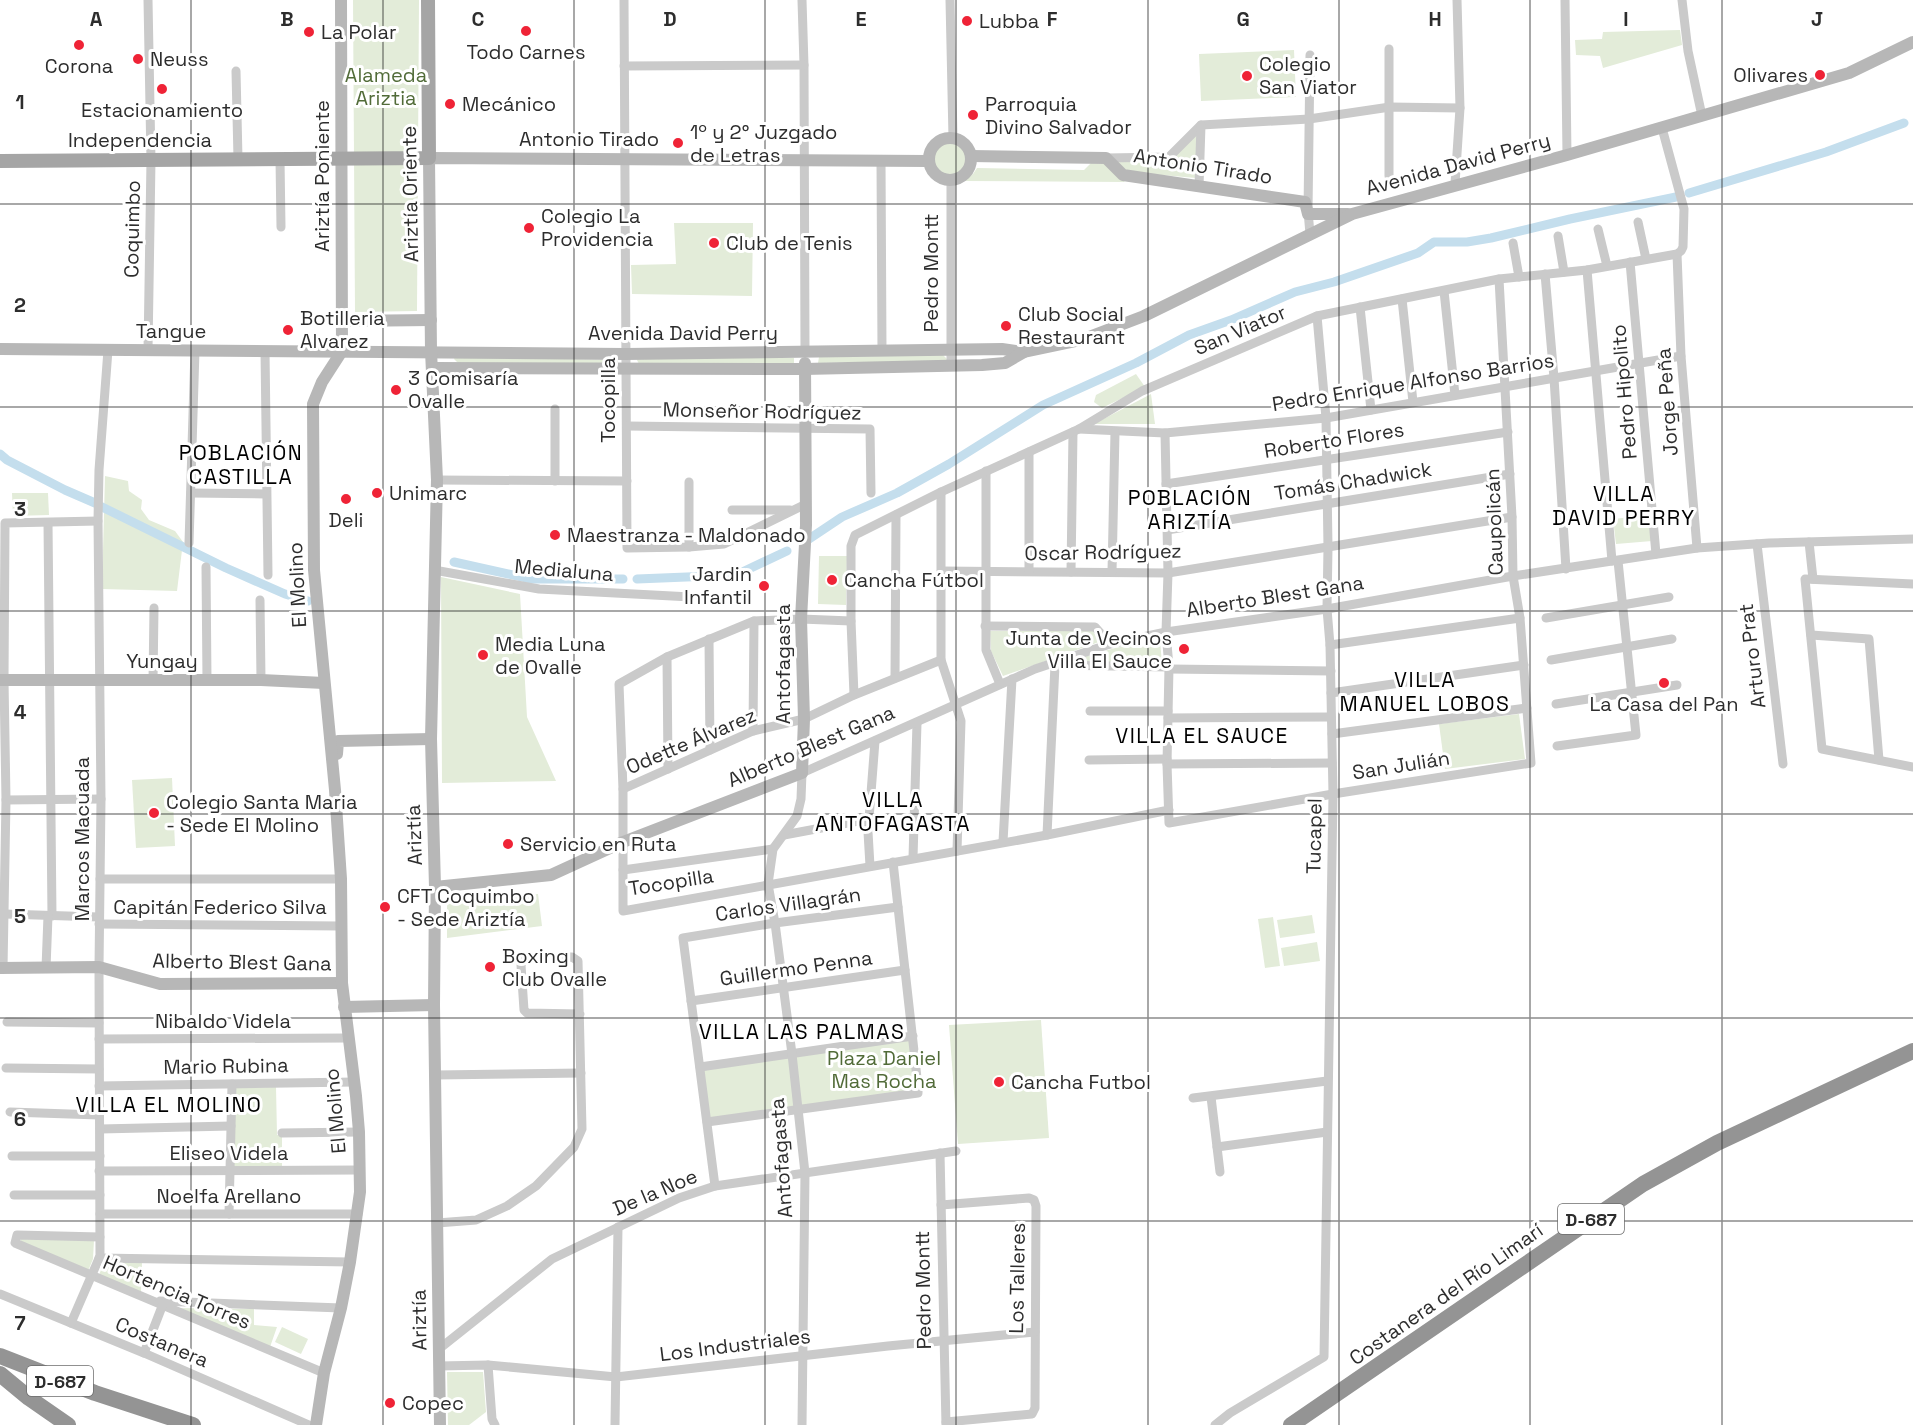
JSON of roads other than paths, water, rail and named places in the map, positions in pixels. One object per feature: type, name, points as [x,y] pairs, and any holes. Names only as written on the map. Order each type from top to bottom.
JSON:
[{"type":"highway","name":"Costanera del Río Limarí","points":[[1291,1425],[1643,1184],[1717,1143],[1913,1051]]},
{"type":"highway","name":"D-687","points":[[0,1356],[86,1390],[193,1425]]},
{"type":"highway","name":"D-687","points":[[0,1374],[68,1425]]},
{"type":"main road","name":"Ariztía Poniente","points":[[341,0],[342,351]]},
{"type":"main road","name":"Ariztía Oriente","points":[[428,0],[431,351]]},
{"type":"main road","name":"Avenida David Perry","points":[[433,368],[804,369],[1005,363],[1024,352],[1081,340],[1144,316],[1352,214],[1567,155],[1849,73],[1913,42]]},
{"type":"main road","points":[[946,138],[953,138],[965,144],[971,156],[968,170],[958,178],[951,180],[937,174],[929,161],[935,144],[946,138]]},
{"type":"main road","name":"Antonio Tirado","points":[[971,156],[1106,158],[1123,175],[1305,202],[1308,214]]},
{"type":"main road","name":"Independencia","points":[[0,161],[429,158]]},
{"type":"main road","name":"Antonio Tirado","points":[[429,158],[929,161]]},
{"type":"main road","points":[[1308,214],[1352,214]]},
{"type":"main road","points":[[343,321],[431,320]]},
{"type":"main road","name":"Avenida David Perry","points":[[342,351],[627,354],[1002,349],[1024,352]]},
{"type":"main road","name":"Tangue","points":[[0,350],[342,351]]},
{"type":"main road","name":"El Molino","points":[[321,351],[324,379]]},
{"type":"main road","name":"El Molino","points":[[316,1425],[324,1373],[341,1308],[358,1214],[359,1132],[342,983],[341,879],[335,790],[314,570],[313,404],[324,379],[342,351]]},
{"type":"main road","name":"Ariztía","points":[[431,351],[436,480],[431,739],[435,887],[434,1005],[440,1425]]},
{"type":"main road","name":"Antofagasta","points":[[802,773],[804,719],[801,619],[806,525],[800,507],[806,429],[805,352]]},
{"type":"main road","name":"Yungay","points":[[2,680],[261,680],[324,683]]},
{"type":"main road","name":"El Molino","points":[[335,790],[338,741],[431,739]]},
{"type":"main road","name":"Alberto Blest Gana","points":[[435,887],[551,875],[623,842],[802,773]]},
{"type":"main road","name":"Alberto Blest Gana","points":[[2,968],[99,967],[160,984],[342,983]]},
{"type":"main road","points":[[344,1007],[434,1005]]},
{"type":"street","name":"Coquimbo","points":[[148,0],[151,160],[148,350]]},
{"type":"street","name":"Tocopilla","points":[[624,0],[627,548],[689,547]]},
{"type":"street","name":"Antofagasta","points":[[802,0],[805,352]]},
{"type":"street","points":[[950,0],[953,138]]},
{"type":"street","points":[[1455,184],[1460,108],[1457,0]]},
{"type":"street","points":[[1565,0],[1567,155]]},
{"type":"street","points":[[1683,0],[1688,51],[1702,116]]},
{"type":"street","points":[[1389,49],[1389,176]]},
{"type":"street","points":[[1310,55],[1308,214],[1310,234]]},
{"type":"street","points":[[624,66],[804,64]]},
{"type":"street","points":[[236,70],[238,159]]},
{"type":"street","points":[[1106,158],[1169,157],[1201,125],[1309,119],[1389,107],[1460,108]]},
{"type":"street","points":[[1199,186],[1201,125]]},
{"type":"street","name":"Jorge Peña","points":[[1662,128],[1684,209],[1683,247],[1679,253],[1681,356],[1697,548]]},
{"type":"street","points":[[280,159],[281,227]]},
{"type":"street","points":[[880,160],[882,351]]},
{"type":"street","name":"Pedro Montt","points":[[951,180],[951,366]]},
{"type":"street","points":[[1638,222],[1646,259]]},
{"type":"street","points":[[1598,229],[1607,266]]},
{"type":"street","points":[[1558,236],[1564,272]]},
{"type":"street","points":[[1514,243],[1519,277]]},
{"type":"street","name":"San Viator","points":[[851,621],[851,546],[855,536],[941,492],[1076,430],[1142,391],[1317,316],[1499,279],[1587,270],[1679,253]]},
{"type":"street","name":"Pedro Hipolito","points":[[1630,262],[1656,554]]},
{"type":"street","points":[[1557,746],[1636,735],[1615,561],[1587,270]]},
{"type":"street","points":[[1545,274],[1566,569]]},
{"type":"street","name":"Caupolicán","points":[[1499,279],[1510,474],[1513,576],[1520,618],[1532,763]]},
{"type":"street","points":[[1444,291],[1455,395]]},
{"type":"street","points":[[1402,299],[1413,402]]},
{"type":"street","points":[[1360,307],[1371,410]]},
{"type":"street","name":"Tucapel","points":[[1215,1425],[1230,1413],[1324,1357],[1333,794],[1331,671],[1327,609],[1326,418],[1317,316]]},
{"type":"street","name":"Marcos Macuada","points":[[71,1323],[99,1258],[100,1237],[98,521],[99,470],[108,350]]},
{"type":"street","points":[[189,543],[195,350]]},
{"type":"street","points":[[265,351],[268,575]]},
{"type":"street","name":"Pedro Enrique Alfonso Barrios","points":[[1076,430],[1165,433],[1326,418],[1681,356]]},
{"type":"street","points":[[555,409],[555,481]]},
{"type":"street","name":"Monseñor Rodríguez","points":[[627,426],[870,429],[871,493]]},
{"type":"street","points":[[1071,572],[1076,430]]},
{"type":"street","points":[[1112,572],[1115,432]]},
{"type":"street","name":"Roberto Flores","points":[[1166,484],[1508,432]]},
{"type":"street","points":[[768,884],[1047,835],[1168,810],[1169,668],[1165,433]]},
{"type":"street","points":[[1029,452],[1029,571]]},
{"type":"street","points":[[986,471],[986,650],[1000,684]]},
{"type":"street","name":"Tomás Chadwick","points":[[1167,530],[1510,474]]},
{"type":"street","points":[[436,480],[627,481]]},
{"type":"street","points":[[689,482],[689,547],[723,544],[800,507]]},
{"type":"street","points":[[941,492],[941,660],[961,721],[957,851]]},
{"type":"street","points":[[191,493],[266,494]]},
{"type":"street","points":[[732,510],[800,507]]},
{"type":"street","points":[[895,678],[896,515]]},
{"type":"street","name":"Oscar Rodríguez","points":[[942,571],[1168,573],[1512,517]]},
{"type":"street","points":[[2,968],[6,800],[2,680],[5,523],[98,521]]},
{"type":"street","points":[[46,968],[50,916],[51,680],[48,523]]},
{"type":"street","name":"Alberto Blest Gana","points":[[802,773],[1011,679],[1110,644],[1167,632],[1327,609],[1513,576],[1697,548],[1913,539]]},
{"type":"street","points":[[1809,542],[1813,579]]},
{"type":"street","name":"Arturo Prat","points":[[1757,544],[1783,764]]},
{"type":"street","points":[[206,567],[207,681]]},
{"type":"street","name":"Medialuna","points":[[434,570],[539,589],[691,597]]},
{"type":"street","points":[[1913,584],[1805,579],[1822,749],[1913,767]]},
{"type":"street","points":[[1546,618],[1669,597]]},
{"type":"street","points":[[260,600],[261,680]]},
{"type":"street","points":[[153,681],[154,608]]},
{"type":"street","points":[[1330,645],[1520,618]]},
{"type":"street","points":[[668,769],[667,657],[754,621],[801,619],[851,621],[854,695]]},
{"type":"street","points":[[753,731],[754,621]]},
{"type":"street","points":[[985,626],[1095,627],[1110,644]]},
{"type":"street","points":[[1811,635],[1869,639],[1880,760]]},
{"type":"street","points":[[709,639],[710,750]]},
{"type":"street","points":[[1551,660],[1672,639]]},
{"type":"street","name":"Tocopilla","points":[[667,657],[619,684],[623,789],[623,911],[768,884]]},
{"type":"street","name":"Odette Álvarez","points":[[623,789],[753,731],[804,719],[854,695],[941,660]]},
{"type":"street","points":[[1047,835],[1053,664],[1331,671]]},
{"type":"street","points":[[1331,693],[1524,665]]},
{"type":"street","points":[[1003,842],[1011,679]]},
{"type":"street","points":[[1556,704],[1677,685]]},
{"type":"street","points":[[1332,734],[1527,708]]},
{"type":"street","points":[[1090,711],[1168,715],[1331,717]]},
{"type":"street","points":[[913,858],[917,723]]},
{"type":"street","points":[[870,866],[868,832],[875,741]]},
{"type":"street","points":[[1089,760],[1332,763]]},
{"type":"street","name":"San Julián","points":[[1168,810],[1169,823],[1333,794],[1532,763]]},
{"type":"street","name":"Antofagasta","points":[[802,773],[801,799],[797,816],[773,849],[768,884],[775,923],[806,1173],[802,1425]]},
{"type":"street","points":[[6,800],[100,799]]},
{"type":"street","points":[[784,835],[869,819]]},
{"type":"street","points":[[623,870],[773,849]]},
{"type":"street","points":[[707,1122],[918,1093],[893,862]]},
{"type":"street","points":[[100,879],[341,879]]},
{"type":"street","name":"Carlos Villagrán","points":[[691,1001],[683,938],[898,907]]},
{"type":"street","name":"Capitán Federico Silva","points":[[5,914],[99,921],[340,926]]},
{"type":"street","points":[[437,1223],[476,1220],[507,1206],[536,1186],[574,1147],[582,1129],[580,1014],[578,961],[572,957],[525,958],[521,965],[524,1010],[527,1013],[580,1014]]},
{"type":"street","name":"Guillermo Penna","points":[[691,1001],[905,970]]},
{"type":"street","points":[[691,1001],[715,1186]]},
{"type":"street","points":[[7,1022],[99,1023]]},
{"type":"street","points":[[700,1067],[912,1036]]},
{"type":"street","name":"Nibaldo Videla","points":[[99,1039],[348,1038]]},
{"type":"street","points":[[6,1068],[99,1069]]},
{"type":"street","points":[[436,1075],[581,1073]]},
{"type":"street","name":"Mario Rubina","points":[[99,1086],[354,1082]]},
{"type":"street","points":[[1193,1098],[1327,1082]]},
{"type":"street","points":[[229,1214],[232,1084]]},
{"type":"street","points":[[1211,1097],[1220,1172]]},
{"type":"street","points":[[10,1112],[99,1115]]},
{"type":"street","points":[[100,1129],[231,1126]]},
{"type":"street","points":[[282,1133],[359,1132]]},
{"type":"street","points":[[1217,1147],[1327,1132]]},
{"type":"street","name":"De la Noe","points":[[439,1349],[552,1259],[679,1198],[715,1186],[956,1151]]},
{"type":"street","name":"Pedro Montt","points":[[940,1153],[946,1424]]},
{"type":"street","points":[[12,1156],[100,1156]]},
{"type":"street","name":"Eliseo Videla","points":[[99,1171],[359,1170]]},
{"type":"street","points":[[14,1195],[100,1195]]},
{"type":"street","name":"Los Talleres","points":[[941,1205],[1029,1198],[1034,1200],[1036,1206],[1035,1408],[1032,1414],[946,1424]]},
{"type":"street","name":"Noelfa Arellano","points":[[100,1214],[358,1214]]},
{"type":"street","points":[[615,1425],[618,1227]]},
{"type":"street","name":"Hortencia Torres","points":[[100,1237],[17,1235],[15,1243],[324,1373]]},
{"type":"street","points":[[99,1258],[350,1262]]},
{"type":"street","name":"Costanera","points":[[0,1294],[144,1353],[309,1425]]},
{"type":"street","points":[[144,1353],[159,1303],[341,1308]]},
{"type":"street","name":"Los Industriales","points":[[439,1366],[488,1365],[616,1377],[1035,1332]]},
{"type":"street","points":[[488,1365],[492,1419],[495,1425]]},
{"type":"waterway","points":[[1689,193],[1826,152],[1904,123]]},
{"type":"waterway","points":[[803,543],[842,517],[897,493],[949,464],[1043,405],[1136,363],[1189,335],[1231,320],[1295,292],[1334,282],[1418,253],[1434,242],[1467,242],[1491,238],[1676,197]]},
{"type":"waterway","points":[[0,454],[7,460],[65,490],[95,503]]},
{"type":"waterway","points":[[100,506],[226,568],[285,594],[308,601]]},
{"type":"waterway","points":[[637,579],[736,575],[787,551]]},
{"type":"waterway","points":[[454,562],[531,579],[623,579]]},
{"type":"place","name":"Lubba","points":[[967,21]]},
{"type":"place","name":"Todo Carnes","points":[[526,31]]},
{"type":"place","name":"La Polar","points":[[309,32]]},
{"type":"place","name":"Corona","points":[[79,45]]},
{"type":"place","name":"Neuss","points":[[138,59]]},
{"type":"place","name":"Olivares","points":[[1820,75]]},
{"type":"place","name":"Colegio San Viator","points":[[1247,76]]},
{"type":"place","name":"Estacionamiento","points":[[162,89]]},
{"type":"place","name":"Mecánico","points":[[450,104]]},
{"type":"place","name":"Parroquia Divino Salvador","points":[[973,115]]},
{"type":"place","name":"1º y 2° Juzgado de Letras","points":[[678,143]]},
{"type":"place","name":"Colegio La Providencia","points":[[529,228]]},
{"type":"place","name":"Club de Tenis","points":[[714,243]]},
{"type":"place","name":"Club Social Restaurant","points":[[1006,326]]},
{"type":"place","name":"Botilleria Alvarez","points":[[288,330]]},
{"type":"place","name":"3 Comisaría Ovalle","points":[[396,390]]},
{"type":"place","name":"Unimarc","points":[[377,493]]},
{"type":"place","name":"Deli","points":[[346,499]]},
{"type":"place","name":"Maestranza - Maldonado","points":[[555,535]]},
{"type":"place","name":"Cancha Fútbol","points":[[832,580]]},
{"type":"place","name":"Jardin Infantil","points":[[764,586]]},
{"type":"place","name":"Junta de Vecinos Villa El Sauce","points":[[1184,649]]},
{"type":"place","name":"Media Luna de Ovalle","points":[[483,655]]},
{"type":"place","name":"La Casa del Pan","points":[[1664,683]]},
{"type":"place","name":"Colegio Santa Maria - Sede El Molino","points":[[154,813]]},
{"type":"place","name":"Servicio en Ruta","points":[[508,844]]},
{"type":"place","name":"CFT Coquimbo - Sede Ariztía","points":[[385,907]]},
{"type":"place","name":"Boxing Club Ovalle","points":[[490,967]]},
{"type":"place","name":"Cancha Futbol","points":[[999,1082]]},
{"type":"place","name":"Copec","points":[[390,1403]]},
{"type":"district","name":"POBLACIÓN CASTILLA","points":[[241,464]]},
{"type":"district","name":"VILLA DAVID PERRY","points":[[1624,505]]},
{"type":"district","name":"POBLACIÓN ARIZTÍA","points":[[1190,509]]},
{"type":"district","name":"VILLA MANUEL LOBOS","points":[[1425,691]]},
{"type":"district","name":"VILLA EL SAUCE","points":[[1202,735]]},
{"type":"district","name":"VILLA ANTOFAGASTA","points":[[893,811]]},
{"type":"district","name":"VILLA LAS PALMAS","points":[[802,1031]]},
{"type":"district","name":"VILLA EL MOLINO","points":[[169,1104]]},
{"type":"park label","name":"Alameda Ariztia","points":[[386,86]]},
{"type":"park label","name":"Plaza Daniel Mas Rocha","points":[[884,1070]]}]
